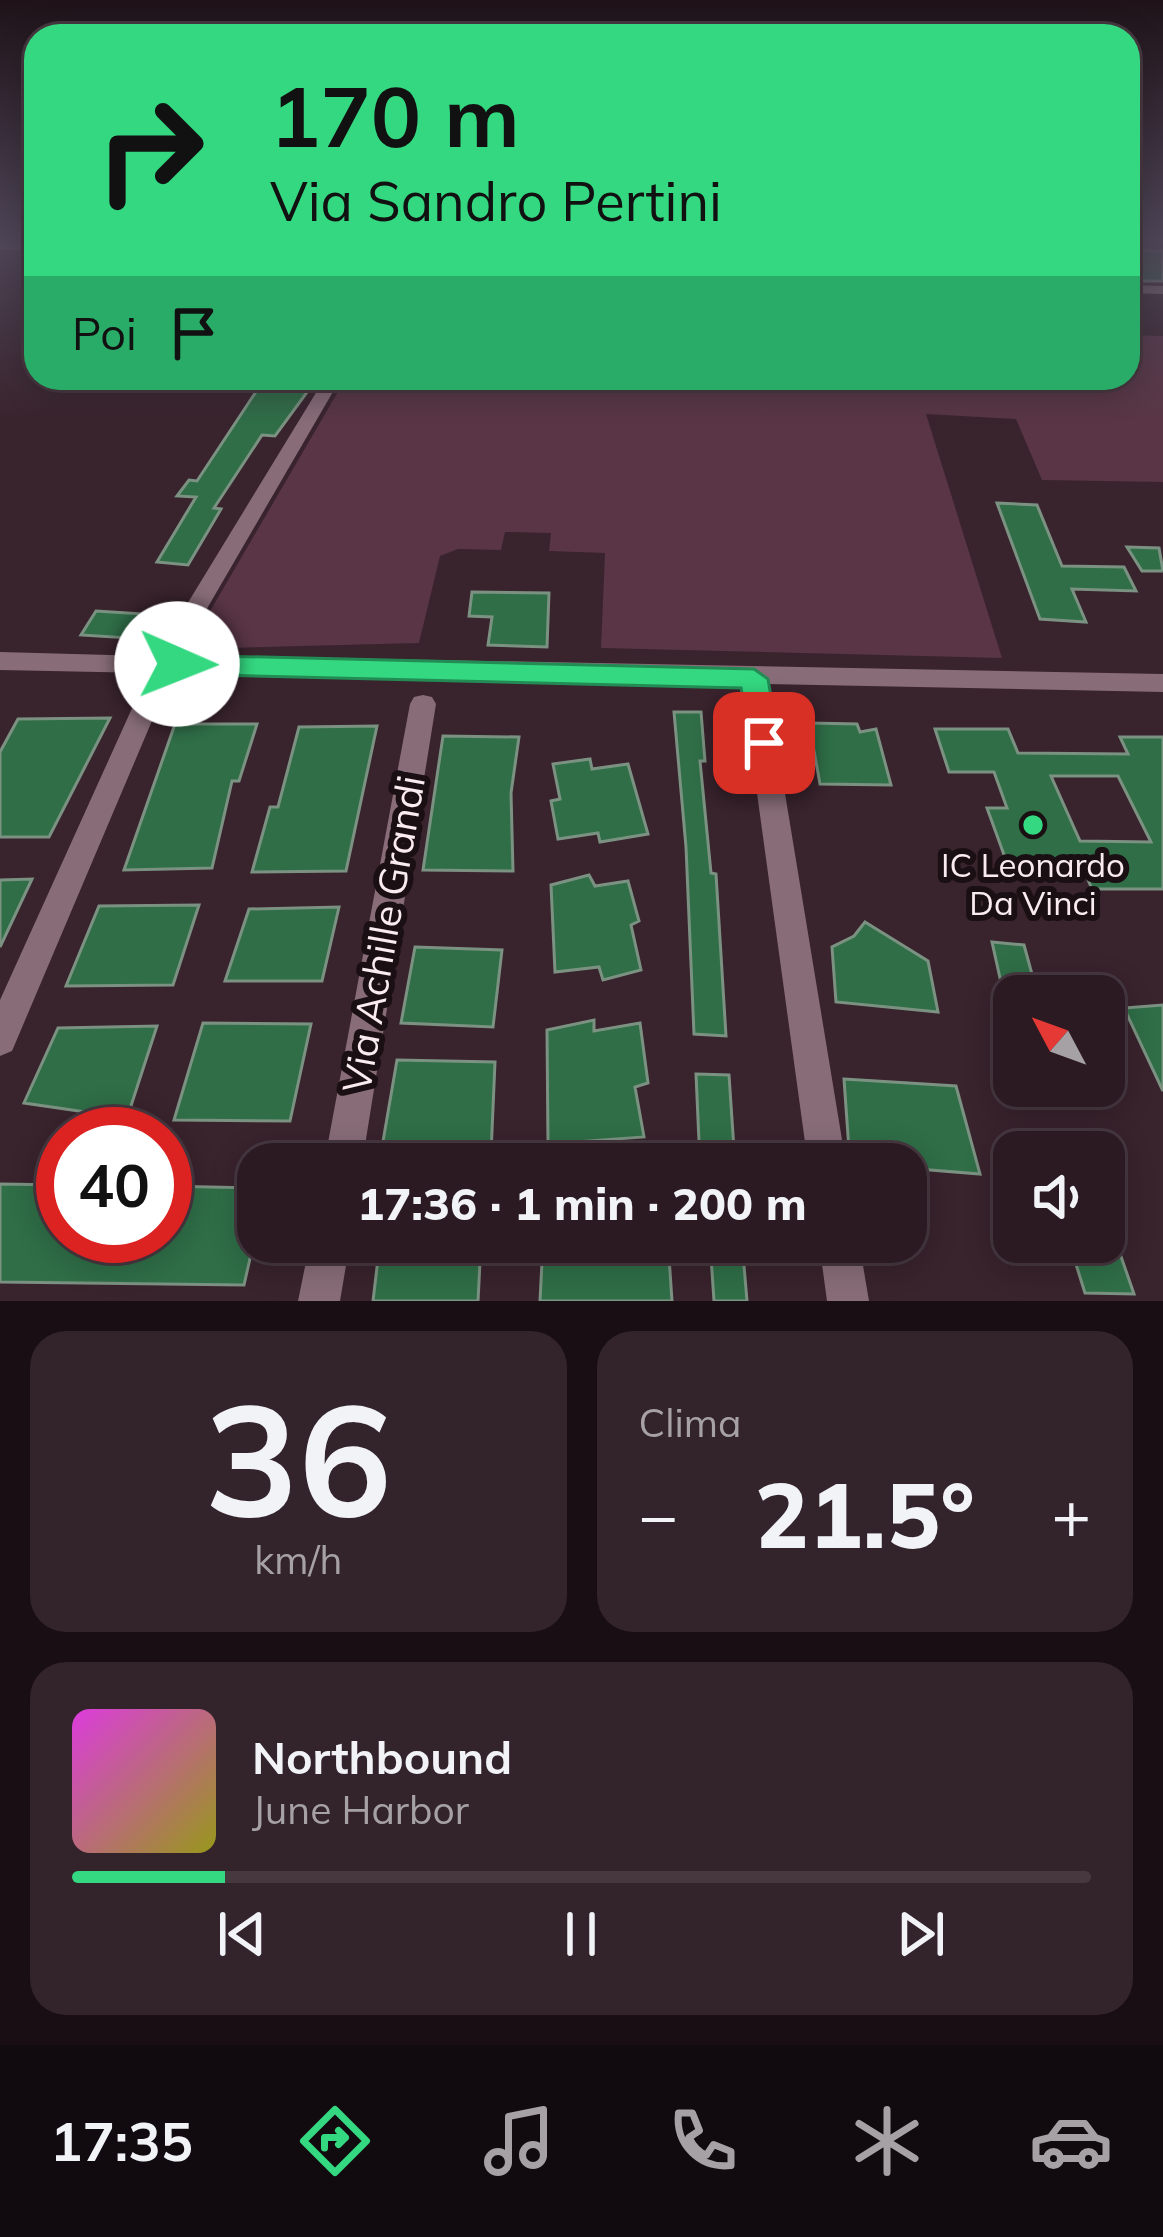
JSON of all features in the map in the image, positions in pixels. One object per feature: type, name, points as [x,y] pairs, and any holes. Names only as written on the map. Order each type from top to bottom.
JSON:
[{"type":"street","points":[[0,1040],[163,665],[326,390]]},
{"type":"street","points":[[12,662],[1163,683]]},
{"type":"street","points":[[754,679],[824,1143]]},
{"type":"street","name":"Via Achille Grandi","points":[[347,1143],[423,704]]},
{"type":"street","points":[[319,1301],[325,1263]]},
{"type":"street","points":[[842,1263],[848,1301]]},
{"type":"shaded area","points":[[1140,335],[1163,336],[1163,482],[1042,480],[1016,419],[926,414],[1002,658],[601,648],[605,553],[549,551],[551,533],[505,532],[501,550],[458,549],[440,556],[419,643],[188,649],[339,390],[1140,390]]},
{"type":"building","points":[[257,390],[309,390],[275,436],[262,435],[214,508],[221,509],[188,565],[157,562],[196,497],[177,496],[189,480],[197,481]]},
{"type":"building","points":[[997,503],[1037,505],[1062,566],[1124,567],[1136,591],[1072,589],[1086,622],[1040,619]]},
{"type":"building","points":[[1127,547],[1159,548],[1163,571],[1142,571]]},
{"type":"building","points":[[472,592],[549,593],[547,647],[488,645],[492,617],[469,616]]},
{"type":"building","points":[[96,611],[160,615],[145,639],[81,635]]},
{"type":"building","points":[[674,712],[701,712],[705,761],[700,761],[711,873],[716,874],[726,1036],[694,1034],[686,847]]},
{"type":"building","points":[[110,718],[49,837],[0,837],[0,752],[18,719]]},
{"type":"building","points":[[809,723],[857,724],[860,732],[876,729],[891,785],[820,784]]},
{"type":"building","points":[[175,724],[257,724],[239,781],[232,781],[212,868],[124,870]]},
{"type":"building","points":[[377,726],[346,871],[252,872],[270,807],[278,807],[299,727]]},
{"type":"building","name":"IC Leonardo Da Vinci","points":[[935,729],[1008,729],[1018,753],[1128,754],[1120,737],[1163,737],[1163,889],[1092,889],[1086,875],[1011,874],[987,808],[1007,808],[994,772],[949,772]],"holes":[[[1051,776],[1118,776],[1151,842],[1080,841]]]},
{"type":"building","points":[[443,736],[519,737],[511,793],[513,871],[423,870]]},
{"type":"building","points":[[590,759],[592,769],[628,764],[648,834],[600,842],[598,833],[558,839],[551,801],[560,799],[553,764]]},
{"type":"building","points":[[589,875],[595,886],[628,881],[639,921],[631,925],[641,970],[603,980],[599,967],[555,972],[551,885]]},
{"type":"building","points":[[32,879],[0,947],[0,880]]},
{"type":"building","points":[[199,905],[173,985],[66,986],[99,906]]},
{"type":"building","points":[[339,907],[322,981],[225,981],[249,909]]},
{"type":"building","points":[[865,922],[928,961],[938,1012],[836,1002],[832,947],[854,936]]},
{"type":"building","points":[[992,942],[1024,945],[1032,975],[999,975]]},
{"type":"building","points":[[415,947],[502,950],[493,1027],[401,1023]]},
{"type":"building","points":[[1163,1005],[1163,1091],[1125,1010]]},
{"type":"building","points":[[594,1020],[594,1031],[640,1023],[648,1083],[635,1087],[644,1137],[548,1143],[547,1030]]},
{"type":"building","points":[[203,1023],[311,1024],[290,1121],[192,1120],[192,1107],[178,1107]]},
{"type":"building","points":[[157,1026],[131,1107],[24,1103],[58,1028]]},
{"type":"building","points":[[397,1060],[495,1062],[491,1143],[383,1143]]},
{"type":"building","points":[[696,1074],[729,1075],[734,1143],[699,1143]]},
{"type":"building","points":[[844,1079],[956,1086],[980,1174],[927,1170],[927,1143],[849,1143]]},
{"type":"building","points":[[0,1184],[36,1185],[36,1263],[192,1263],[192,1187],[237,1188],[237,1263],[249,1263],[244,1285],[0,1282]]},
{"type":"building","points":[[378,1263],[480,1263],[478,1301],[373,1301]]},
{"type":"building","points":[[542,1263],[669,1263],[672,1301],[540,1301]]},
{"type":"building","points":[[711,1263],[744,1263],[747,1301],[714,1301]]},
{"type":"building","points":[[1076,1263],[1123,1263],[1134,1294],[1085,1293]]},
{"type":"place","name":"IC Leonardo Da Vinci","points":[[1033,825]]},
{"type":"route","points":[[177,664],[754,679],[764,743]]}]
